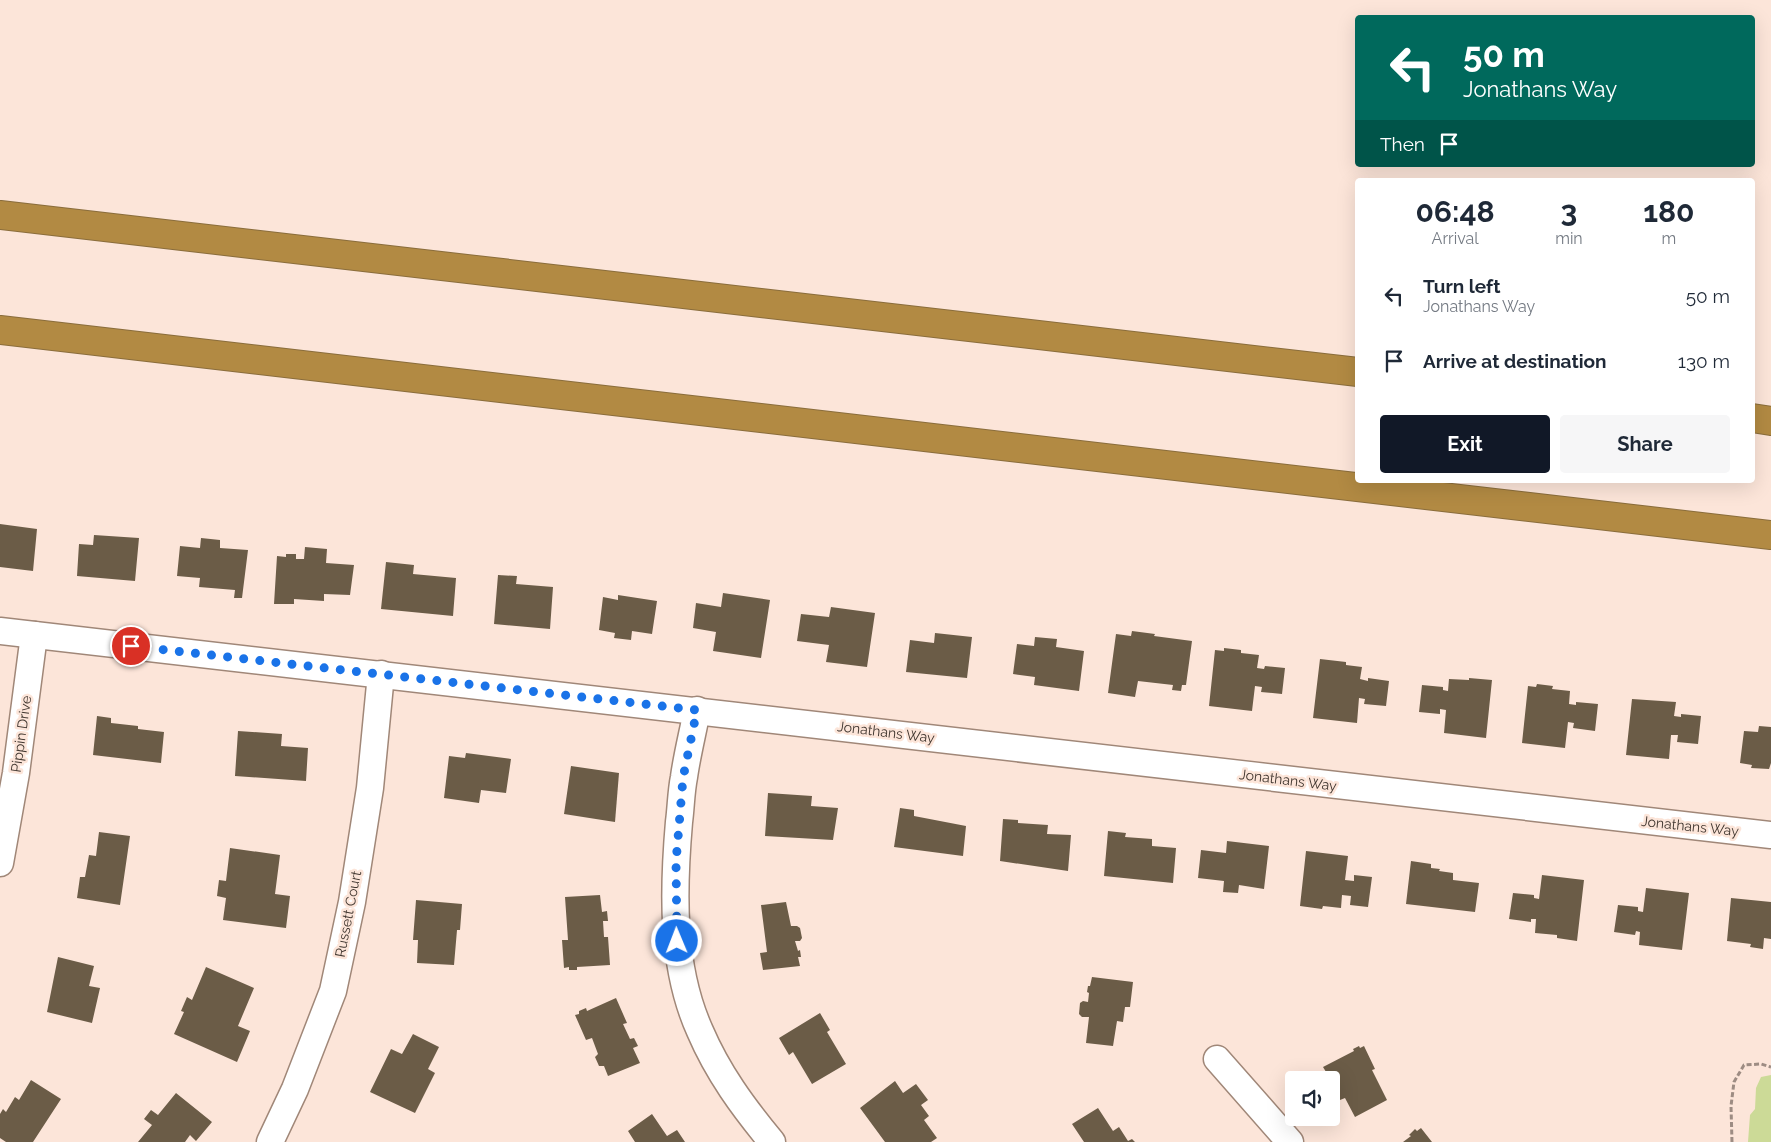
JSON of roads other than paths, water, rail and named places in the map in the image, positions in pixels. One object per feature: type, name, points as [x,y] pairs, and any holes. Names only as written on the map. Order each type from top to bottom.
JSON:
[{"type":"highway","points":[[0,215],[1355,372]]},
{"type":"highway","points":[[0,330],[1771,535]]},
{"type":"highway","points":[[1755,418],[1771,421]]},
{"type":"street","name":"Jonathans Way","points":[[0,631],[1771,835]]},
{"type":"street","name":"Pippin Drive","points":[[0,863],[16,772],[34,635]]},
{"type":"street","name":"Russett Court","points":[[270,1142],[295,1089],[333,991],[352,902],[370,788],[381,674]]},
{"type":"street","points":[[697,710],[683,778],[676,862],[677,941],[685,986],[699,1030],[724,1080],[772,1142]]},
{"type":"street","points":[[1217,1059],[1290,1142]]}]
